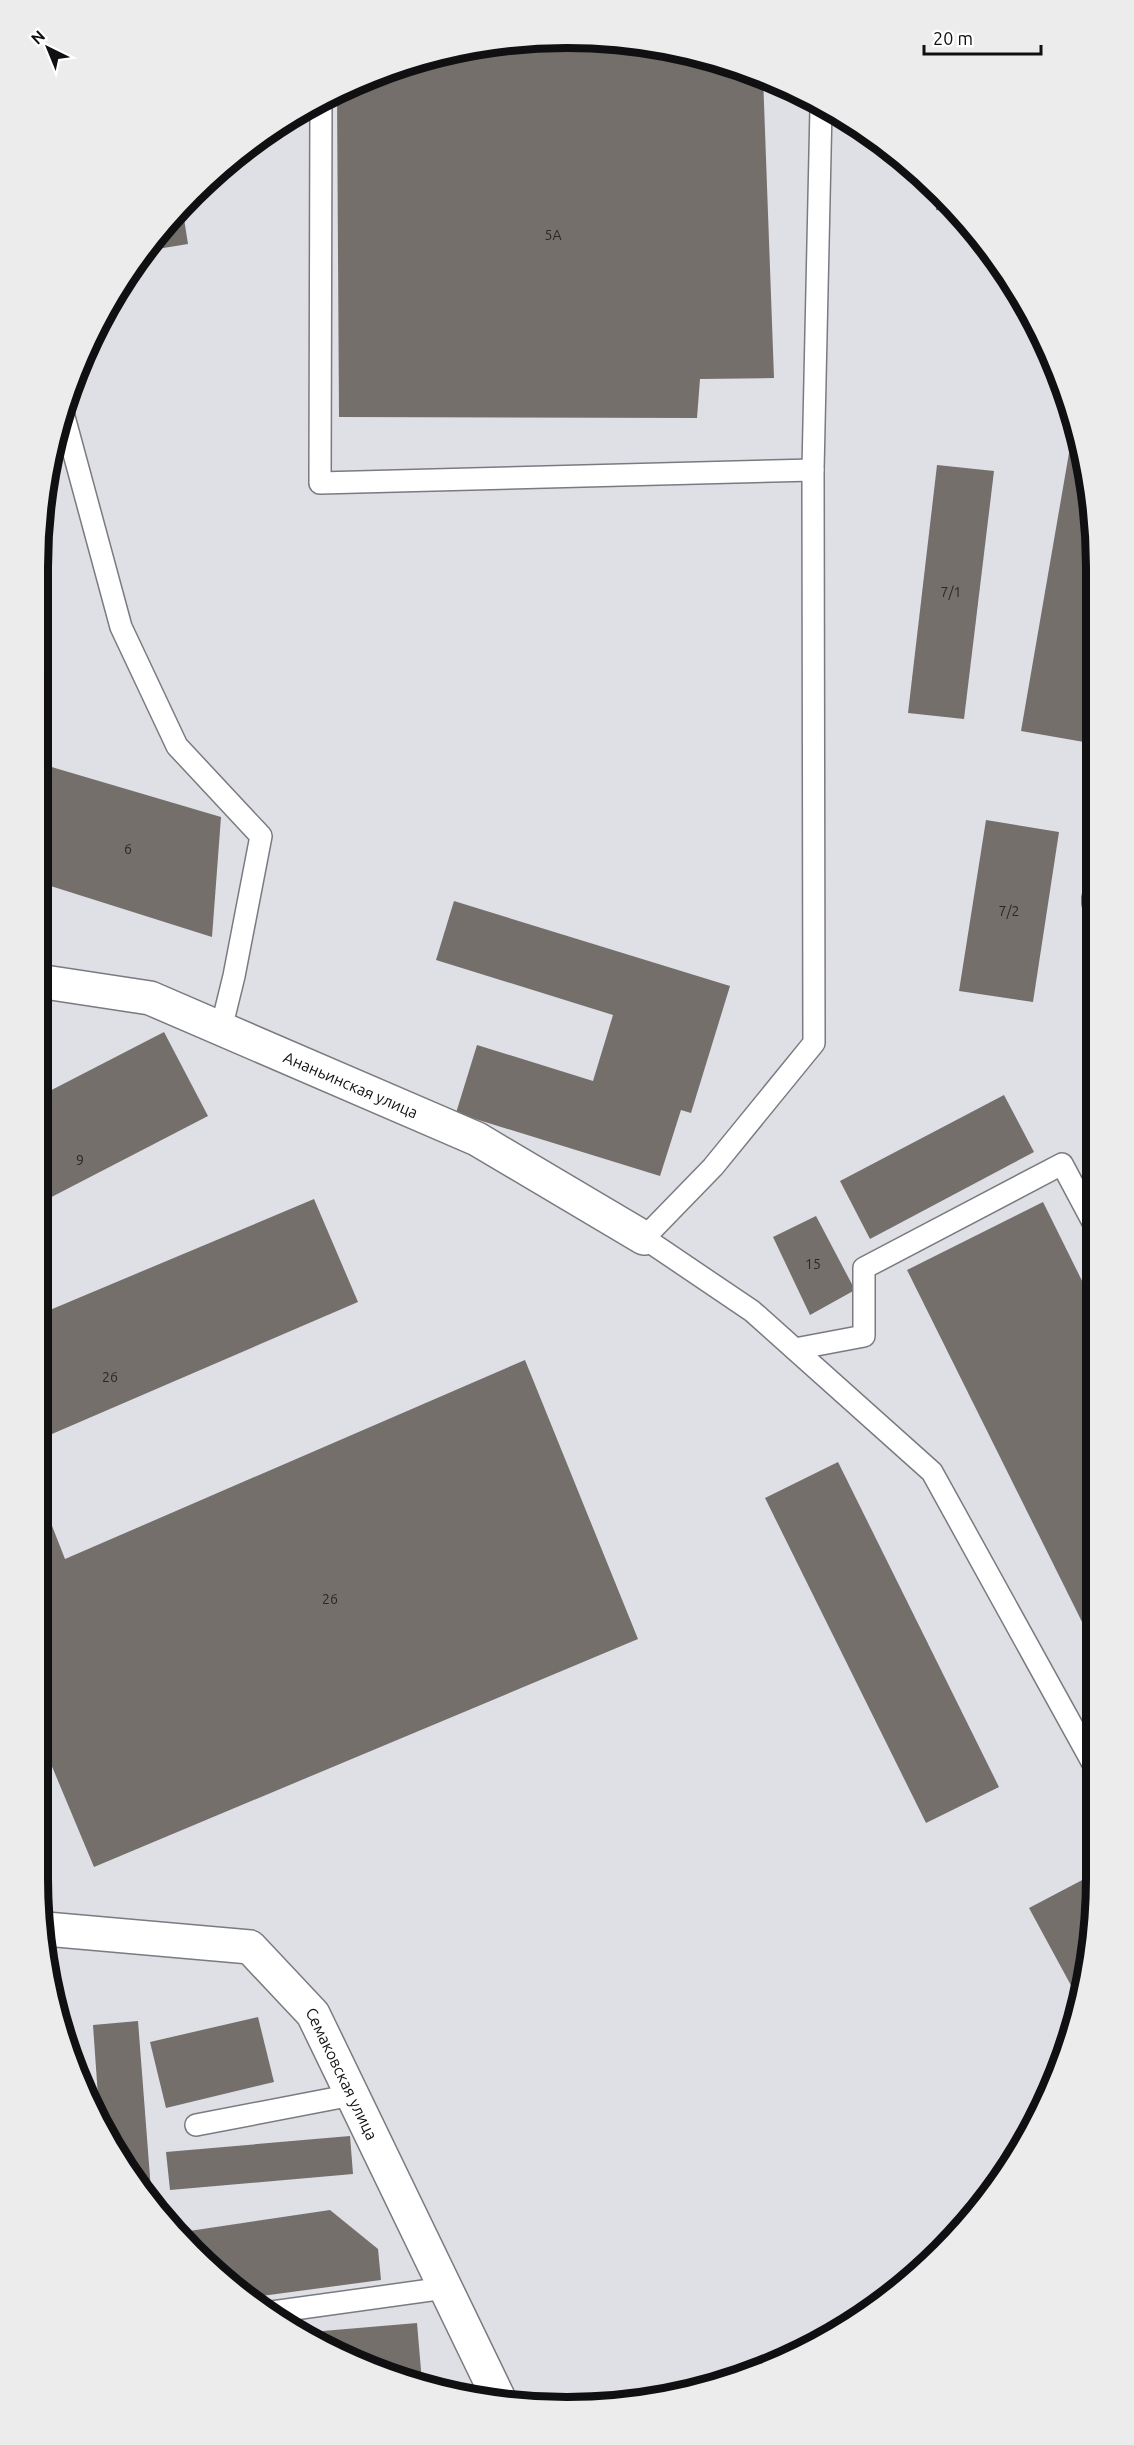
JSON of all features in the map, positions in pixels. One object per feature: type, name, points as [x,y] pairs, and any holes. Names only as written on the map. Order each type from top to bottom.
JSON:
[{"type":"street","name":"Ананьинская улица","points":[[48,983],[150,998],[477,1139],[644,1238]]},
{"type":"street","name":"Семаковская улица","points":[[51,1929],[250,1947],[313,2014],[496,2392]]},
{"type":"lane","points":[[321,111],[320,483],[813,470]]},
{"type":"lane","points":[[821,115],[813,470],[814,1043],[713,1167],[644,1238],[752,1311],[932,1472],[1086,1751]]},
{"type":"lane","points":[[67,429],[122,627],[177,746],[261,836],[234,976],[221,1029]]},
{"type":"lane","points":[[795,1349],[864,1336],[864,1268],[1062,1164],[1086,1209]]},
{"type":"lane","points":[[196,2125],[352,2095]]},
{"type":"lane","points":[[280,2311],[445,2288]]},
{"type":"building","points":[[533,49],[601,49],[635,52],[701,66],[763,87],[774,378],[700,379],[697,418],[339,417],[337,102],[400,76],[433,66],[499,52]]},
{"type":"building","points":[[936,203],[944,211],[936,210]]},
{"type":"building","points":[[184,218],[188,244],[157,249]]},
{"type":"building","points":[[1069,453],[1073,454],[1076,466],[1085,533],[1086,731],[1084,742],[1021,731]]},
{"type":"building","points":[[937,465],[994,471],[964,719],[908,713]]},
{"type":"building","points":[[48,766],[221,817],[212,937],[48,885]]},
{"type":"building","points":[[986,820],[1059,832],[1033,1002],[959,991]]},
{"type":"building","points":[[454,901],[730,986],[691,1113],[681,1110],[660,1176],[456,1113],[477,1045],[593,1081],[613,1015],[436,960]]},
{"type":"building","points":[[164,1032],[208,1116],[48,1199],[48,1092]]},
{"type":"building","points":[[1004,1095],[1034,1152],[870,1239],[840,1181]]},
{"type":"building","points":[[314,1199],[358,1302],[48,1436],[48,1311]]},
{"type":"building","points":[[1043,1202],[1086,1289],[1086,1630],[907,1270]]},
{"type":"building","points":[[816,1216],[855,1290],[810,1315],[773,1237]]},
{"type":"building","points":[[525,1360],[638,1639],[94,1867],[48,1757],[48,1516],[65,1559]]},
{"type":"building","points":[[838,1462],[999,1787],[926,1823],[765,1498]]},
{"type":"building","points":[[1086,1878],[1082,1946],[1073,1990],[1029,1908]]},
{"type":"building","points":[[258,2017],[274,2082],[166,2108],[150,2042]]},
{"type":"building","points":[[138,2021],[151,2188],[118,2138],[98,2100],[93,2025]]},
{"type":"building","points":[[350,2136],[353,2174],[170,2190],[166,2152]]},
{"type":"building","points":[[330,2210],[378,2249],[381,2280],[260,2296],[225,2268],[187,2231]]},
{"type":"building","points":[[417,2323],[421,2375],[368,2357],[316,2332]]}]
